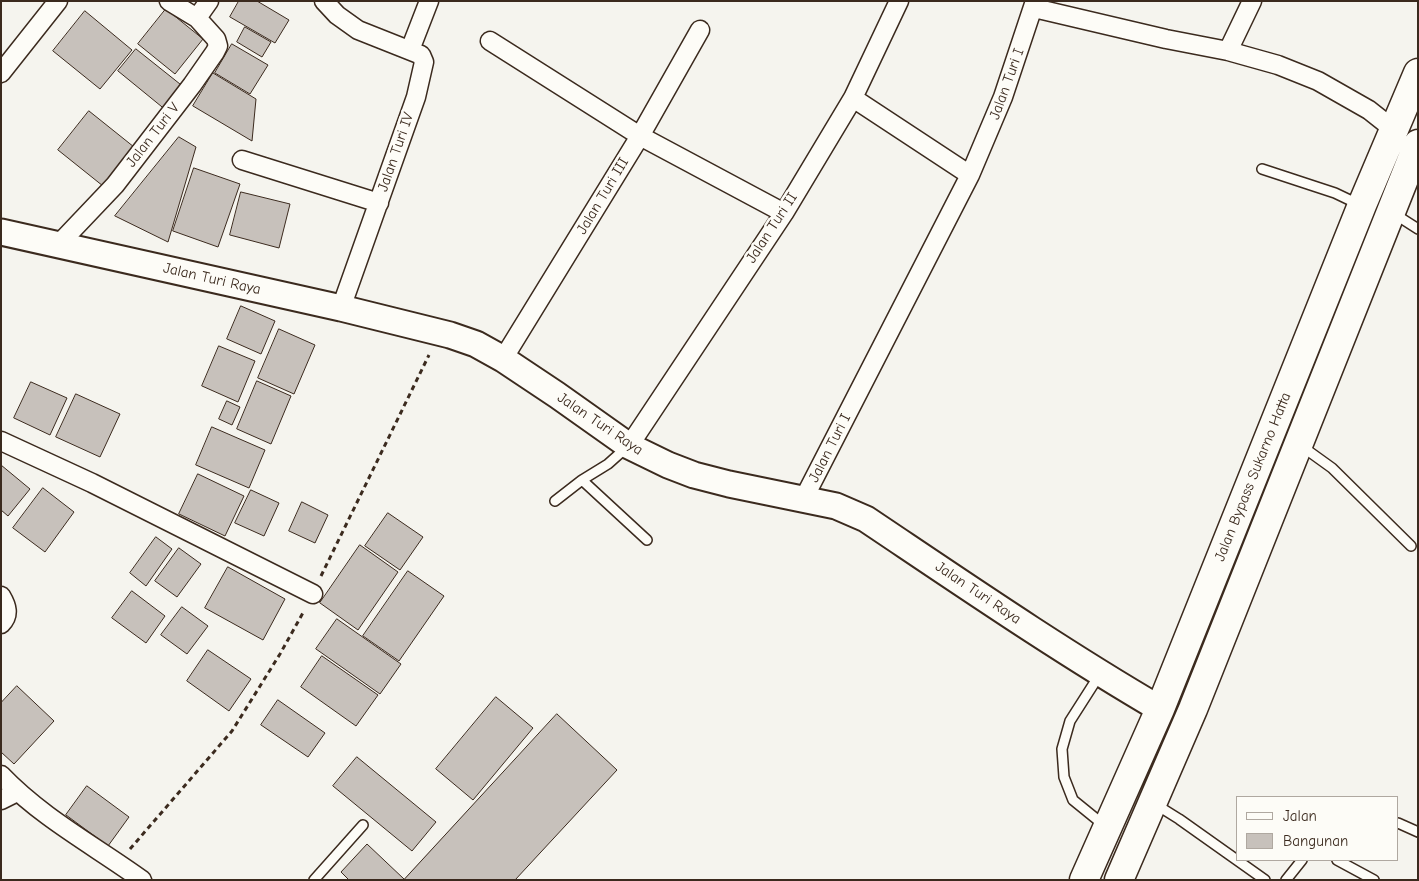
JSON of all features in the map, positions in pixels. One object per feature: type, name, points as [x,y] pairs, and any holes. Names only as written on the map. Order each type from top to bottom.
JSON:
[{"type":"highway","name":"Jalan Bypass Sukarno Hatta","points":[[1084,880],[1160,709],[1362,205],[1418,73]]},
{"type":"highway","name":"Jalan Bypass Sukarno Hatta","points":[[1119,880],[1193,710],[1390,211],[1417,149]]},
{"type":"street","points":[[1,73],[58,1]]},
{"type":"street","name":"Jalan Turi V","points":[[58,245],[115,185],[192,84],[218,46],[216,39],[198,18],[169,1]]},
{"type":"street","points":[[198,18],[209,1]]},
{"type":"street","points":[[324,1],[337,15],[358,30],[410,50],[429,1]]},
{"type":"street","name":"Jalan Turi II","points":[[629,446],[784,212],[854,98],[900,1]]},
{"type":"street","points":[[1228,51],[1252,1]]},
{"type":"street","name":"Jalan Turi I","points":[[803,500],[970,175],[1003,97],[1034,5],[1166,39],[1228,51],[1278,65],[1318,81],[1369,110],[1394,128]]},
{"type":"street","name":"Jalan Turi III","points":[[503,359],[640,136],[700,30]]},
{"type":"street","points":[[490,42],[640,136],[784,212]]},
{"type":"street","name":"Jalan Turi IV","points":[[341,308],[416,97],[424,62],[421,55],[410,50]]},
{"type":"street","points":[[854,98],[970,175]]},
{"type":"street","points":[[242,160],[378,203]]},
{"type":"street","name":"Jalan Turi Raya","points":[[1,232],[341,308],[440,332],[476,344],[503,359],[629,446],[668,465],[694,475],[729,484],[836,506],[866,519],[1100,674],[1160,709]]},
{"type":"street","points":[[1,441],[92,483],[313,594]]},
{"type":"street","points":[[1,596],[6,603],[7,612],[5,620],[1,624]]},
{"type":"street","points":[[1,776],[17,792],[142,880]]},
{"type":"street","points":[[1,800],[17,792]]},
{"type":"lane","points":[[1262,169],[1336,193],[1362,205]]},
{"type":"lane","points":[[1390,211],[1418,229]]},
{"type":"lane","points":[[1299,444],[1332,468],[1411,546]]},
{"type":"lane","points":[[556,501],[582,480],[608,464],[629,446]]},
{"type":"lane","points":[[582,480],[647,540]]},
{"type":"lane","points":[[1100,674],[1070,721],[1062,750],[1064,777],[1073,800],[1107,827]]},
{"type":"lane","points":[[1153,802],[1236,859]]},
{"type":"lane","points":[[1399,824],[1418,832]]},
{"type":"lane","points":[[314,880],[364,825]]},
{"type":"lane","points":[[1238,861],[1265,880]]},
{"type":"lane","points":[[1286,880],[1301,861]]},
{"type":"lane","points":[[1339,861],[1374,880]]},
{"type":"path","points":[[118,863],[232,731],[280,654],[313,594],[440,332]]},
{"type":"building","points":[[239,1],[257,1],[289,20],[275,43],[230,17]]},
{"type":"building","points":[[166,9],[203,39],[175,74],[138,44]]},
{"type":"building","points":[[85,11],[132,50],[100,89],[53,51]]},
{"type":"building","points":[[245,27],[271,42],[262,57],[237,42]]},
{"type":"building","points":[[232,44],[268,65],[250,94],[215,73]]},
{"type":"building","points":[[136,49],[185,88],[167,111],[118,71]]},
{"type":"building","points":[[213,73],[256,99],[252,141],[193,106]]},
{"type":"building","points":[[89,111],[139,151],[108,190],[58,150]]},
{"type":"building","points":[[179,137],[196,147],[168,242],[115,216]]},
{"type":"building","points":[[194,168],[240,184],[218,247],[173,231]]},
{"type":"building","points":[[241,192],[290,204],[279,248],[230,235]]},
{"type":"building","points":[[241,306],[275,321],[261,354],[227,339]]},
{"type":"building","points":[[279,329],[315,345],[294,394],[258,378]]},
{"type":"building","points":[[219,346],[255,361],[238,402],[202,386]]},
{"type":"building","points":[[257,381],[291,396],[271,444],[237,429]]},
{"type":"building","points":[[31,382],[67,398],[50,435],[14,418]]},
{"type":"building","points":[[76,394],[120,414],[100,457],[56,437]]},
{"type":"building","points":[[227,401],[240,407],[232,425],[219,419]]},
{"type":"building","points":[[212,427],[265,450],[249,488],[196,465]]},
{"type":"building","points":[[1,465],[30,489],[8,516],[1,510]]},
{"type":"building","points":[[198,474],[244,496],[225,536],[179,514]]},
{"type":"building","points":[[43,488],[74,512],[45,552],[13,528]]},
{"type":"building","points":[[251,490],[279,503],[264,536],[235,523]]},
{"type":"building","points":[[302,502],[328,515],[315,543],[289,531]]},
{"type":"building","points":[[388,513],[423,537],[400,570],[365,546]]},
{"type":"building","points":[[156,537],[172,549],[146,586],[130,573]]},
{"type":"building","points":[[360,545],[398,572],[358,630],[320,603]]},
{"type":"building","points":[[179,548],[201,564],[177,597],[155,581]]},
{"type":"building","points":[[228,567],[285,599],[263,640],[205,608]]},
{"type":"building","points":[[408,571],[444,596],[399,661],[363,636]]},
{"type":"building","points":[[132,591],[165,616],[146,643],[112,618]]},
{"type":"building","points":[[182,607],[208,626],[187,654],[161,635]]},
{"type":"building","points":[[337,619],[401,664],[380,694],[316,649]]},
{"type":"building","points":[[208,650],[251,679],[229,711],[187,681]]},
{"type":"building","points":[[322,656],[378,695],[356,726],[301,687]]},
{"type":"building","points":[[17,686],[54,721],[14,764],[1,752],[1,703]]},
{"type":"building","points":[[496,697],[533,728],[473,800],[436,769]]},
{"type":"building","points":[[278,700],[325,733],[308,757],[261,725]]},
{"type":"building","points":[[557,714],[617,770],[515,880],[349,880],[341,872],[367,844],[404,879]]},
{"type":"building","points":[[357,757],[436,822],[412,851],[333,786]]},
{"type":"building","points":[[87,786],[129,817],[108,846],[66,815]]}]
